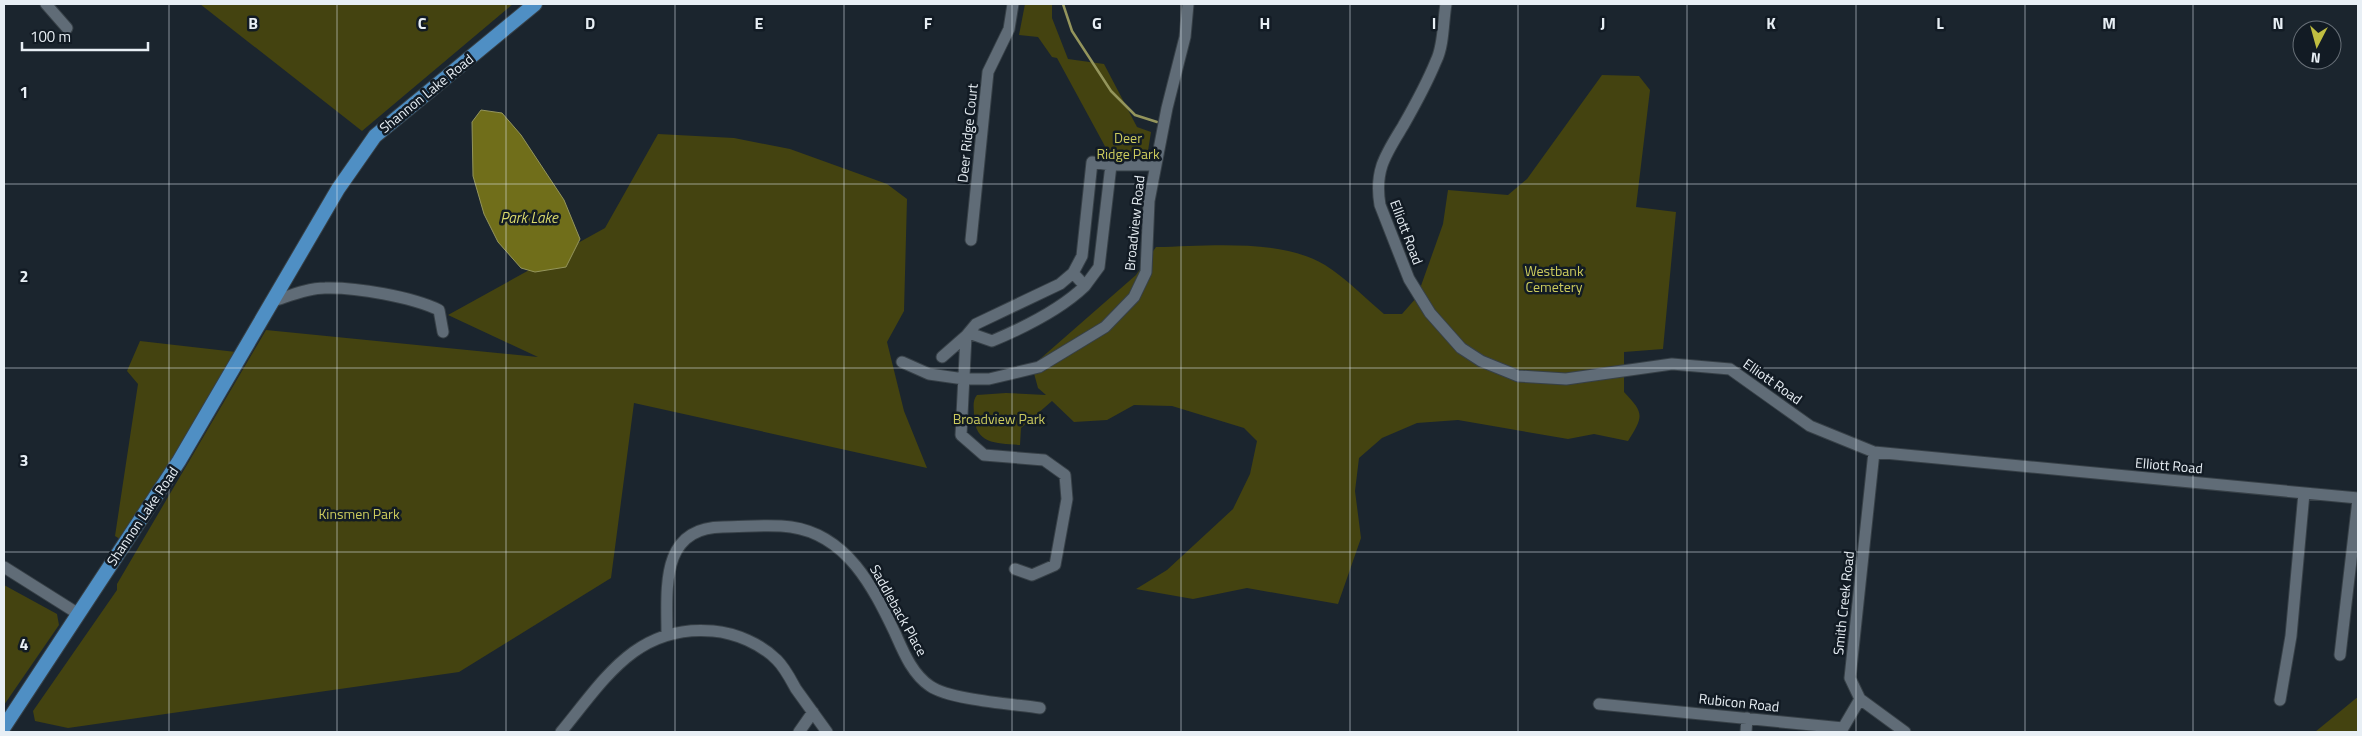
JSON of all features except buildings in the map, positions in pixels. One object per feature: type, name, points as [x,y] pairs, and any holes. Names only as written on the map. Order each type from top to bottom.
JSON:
[{"type":"main road","name":"Shannon Lake Road","points":[[4,727],[77,613],[179,461],[338,189],[375,136],[535,4]]},
{"type":"street","points":[[46,4],[67,28]]},
{"type":"street","name":"Deer Ridge Court","points":[[971,240],[988,72],[1010,29],[1012,4]]},
{"type":"street","name":"Broadview Road","points":[[902,362],[929,374],[964,379],[989,379],[1039,368],[1105,327],[1134,297],[1146,272],[1149,201],[1167,108],[1185,37],[1188,4]]},
{"type":"street","name":"Elliott Road","points":[[1446,4],[1438,58],[1403,126],[1386,151],[1381,163],[1378,194],[1380,205],[1409,279],[1430,313],[1448,336],[1461,348],[1481,361],[1524,376],[1566,379],[1672,364],[1730,369],[1810,426],[1874,452],[2358,499]]},
{"type":"street","name":"Broadview Road","points":[[1073,273],[1082,256],[1092,162],[1111,165],[1156,165]]},
{"type":"street","name":"Broadview Road","points":[[967,334],[992,341],[1009,334],[1073,298],[1085,286],[1099,267],[1111,165]]},
{"type":"street","points":[[942,357],[976,324],[1060,284],[1073,273],[1085,286]]},
{"type":"street","points":[[273,301],[324,288],[347,289],[412,300],[439,310],[443,332]]},
{"type":"street","points":[[967,334],[961,435],[984,455],[1044,460],[1065,475],[1067,499],[1055,565],[1032,575],[1015,569]]},
{"type":"street","name":"Smith Creek Road","points":[[1860,699],[1850,678],[1874,452]]},
{"type":"street","points":[[2280,700],[2291,636],[2304,493]]},
{"type":"street","points":[[2340,655],[2358,499]]},
{"type":"street","name":"Saddleback Place","points":[[667,633],[667,578],[672,558],[687,538],[711,527],[792,527],[826,538],[853,559],[881,605],[908,661],[929,685],[945,693],[1040,708]]},
{"type":"street","points":[[4,567],[77,613]]},
{"type":"street","points":[[561,732],[614,668],[629,654],[667,633],[694,629],[725,632],[753,643],[778,661],[827,732]]},
{"type":"street","points":[[1860,699],[1905,732]]},
{"type":"street","name":"Rubicon Road","points":[[1599,704],[1843,728],[1860,699]]},
{"type":"street","points":[[799,732],[813,712]]},
{"type":"street","points":[[1746,732],[1747,718]]},
{"type":"green space","points":[[200,4],[513,4],[362,131]]},
{"type":"green space","name":"Deer Ridge Park","points":[[1025,4],[1052,4],[1052,18],[1068,59],[1104,64],[1137,127],[1151,132],[1145,170],[1113,161],[1057,58],[1052,57],[1038,37],[1019,35]]},
{"type":"green space","points":[[1602,75],[1639,76],[1650,90],[1636,207],[1676,212],[1663,349],[1624,352],[1624,392],[1635,405],[1640,415],[1637,426],[1628,441],[1594,434],[1568,439],[1458,420],[1417,423],[1382,438],[1359,458],[1355,491],[1361,538],[1338,604],[1247,588],[1193,599],[1136,589],[1167,570],[1233,509],[1250,474],[1257,441],[1244,428],[1172,406],[1134,405],[1107,420],[1074,422],[1052,401],[1021,428],[1020,445],[996,443],[983,437],[978,432],[974,415],[974,400],[977,395],[1006,393],[1046,395],[1038,388],[1032,366],[1136,275],[1156,247],[1220,245],[1265,247],[1307,256],[1333,270],[1384,314],[1402,314],[1417,297],[1443,224],[1448,190],[1508,195],[1527,179]]},
{"type":"green space","name":"Kinsmen Park","points":[[658,134],[734,138],[790,149],[887,184],[907,199],[904,311],[887,342],[904,411],[927,468],[634,403],[611,578],[459,672],[68,728],[35,721],[33,711],[117,590],[117,584],[266,330],[538,357],[448,315],[605,228]]},
{"type":"green space","points":[[140,341],[236,352],[201,418],[123,541],[115,536],[138,384],[127,371]]},
{"type":"green space","points":[[4,585],[57,614],[59,625],[4,705]]},
{"type":"green space","points":[[2358,697],[2358,732],[2315,732],[2354,700]]},
{"type":"water","name":"Park Lake","points":[[481,110],[502,113],[521,135],[564,200],[580,239],[566,267],[535,272],[521,268],[498,242],[484,214],[473,176],[472,122]]},
{"type":"waterway","points":[[1063,4],[1072,31],[1111,91],[1135,115],[1157,122]]},
{"type":"park label","name":"Westbank Cemetery","points":[[1554,278]]},
{"type":"park label","name":"Broadview Park","points":[[999,418]]}]
